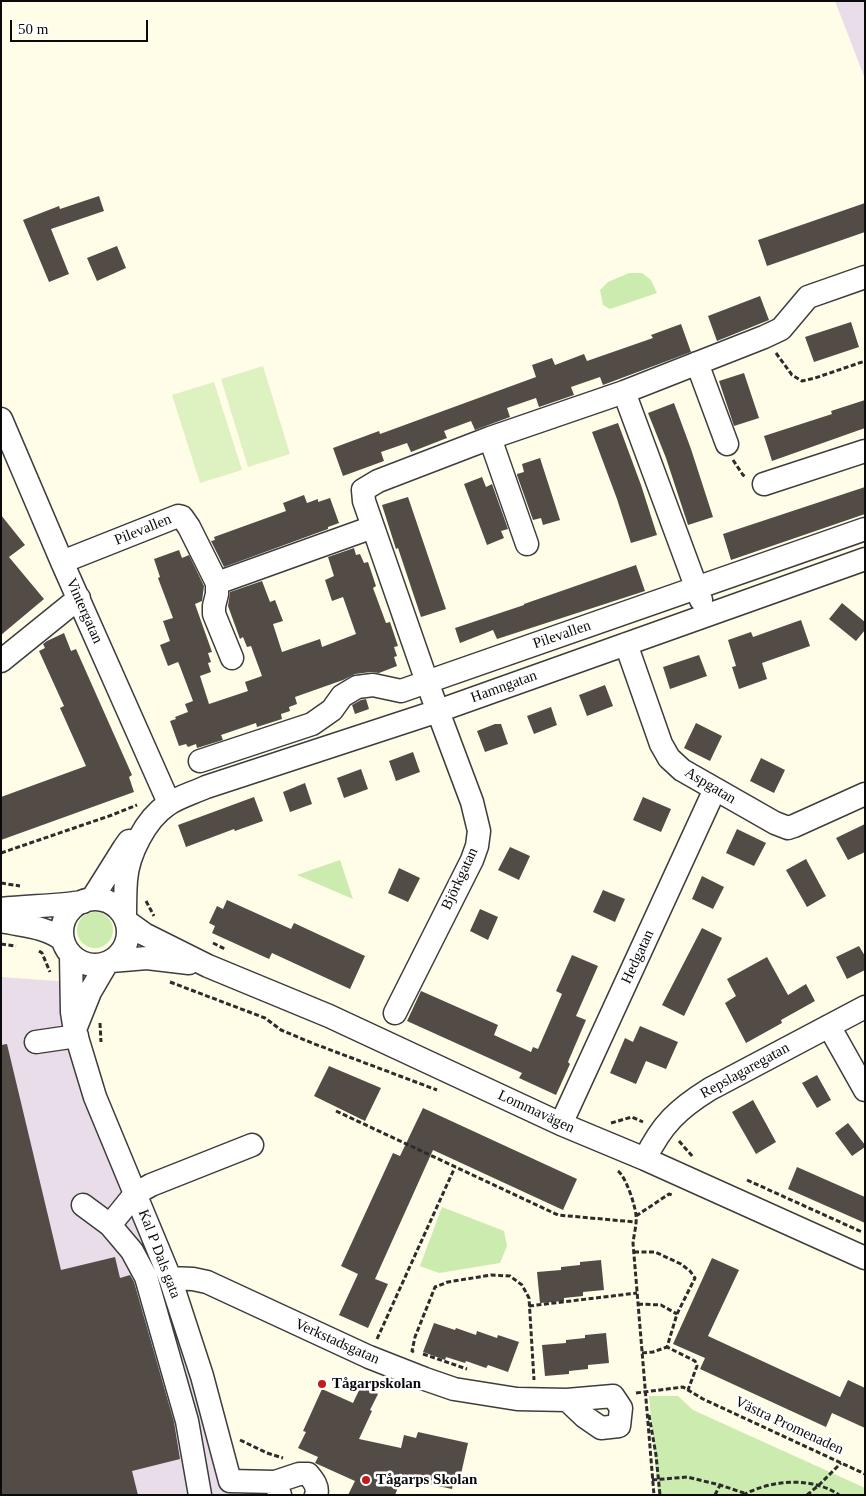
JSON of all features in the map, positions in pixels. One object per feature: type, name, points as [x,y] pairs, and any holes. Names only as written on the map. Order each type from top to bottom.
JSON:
[{"type":"street","points":[[438,711],[364,501],[363,490],[378,481],[490,438],[624,392],[764,337],[782,329],[808,298],[865,277]]},
{"type":"street","points":[[697,363],[727,444]]},
{"type":"street","points":[[624,392],[707,615]]},
{"type":"street","name":"Vintergatan","points":[[1,419],[169,803]]},
{"type":"street","points":[[490,438],[527,544]]},
{"type":"street","points":[[764,484],[865,450]]},
{"type":"street","name":"Pilevallen","points":[[62,562],[178,516],[182,517],[189,527],[217,583]]},
{"type":"street","points":[[232,658],[214,614],[217,583],[373,527]]},
{"type":"street","name":"Pilevallen","points":[[200,760],[312,724],[332,710],[342,696],[357,687],[373,684],[401,691],[865,529]]},
{"type":"street","name":"Hamngatan","points":[[87,900],[132,838],[157,812],[169,803],[206,787],[438,711],[865,559]]},
{"type":"street","points":[[1,661],[79,598]]},
{"type":"street","name":"Aspgatan","points":[[626,644],[661,744],[669,758],[682,770],[775,823],[788,828],[801,824],[865,794]]},
{"type":"street","name":"Björkgatan","points":[[395,1013],[472,860],[477,846],[479,831],[472,802],[438,711]]},
{"type":"street","name":"Hedgatan","points":[[561,1124],[715,790]]},
{"type":"street","name":"Hamngatan","points":[[126,920],[126,878],[136,844],[148,823]]},
{"type":"street","points":[[67,947],[62,928],[66,917],[73,908],[87,900]]},
{"type":"street","name":"Lommavägen","points":[[1,909],[49,906],[87,900],[106,901],[114,905],[126,920],[144,934],[208,966],[329,1016],[419,1056],[561,1124],[645,1159],[865,1258]]},
{"type":"street","points":[[36,1042],[76,1033],[90,992],[109,962],[119,955],[127,941],[126,920]]},
{"type":"street","name":"Lommavägen","points":[[1,921],[40,928],[51,932],[82,962],[90,965],[147,958],[208,966]]},
{"type":"street","name":"Kal P Dals gata","points":[[67,947],[72,1012],[76,1033],[95,1097],[170,1278],[202,1376],[227,1488]]},
{"type":"street","name":"Repslagaregatan","points":[[645,1159],[653,1141],[668,1121],[688,1103],[710,1089],[865,1007]]},
{"type":"street","points":[[829,1026],[865,1090]]},
{"type":"street","points":[[110,1225],[135,1194],[151,1185],[252,1145]]},
{"type":"street","points":[[83,1205],[110,1225],[132,1252],[146,1276],[187,1420],[200,1495]]},
{"type":"street","name":"Verkstadsgatan","points":[[170,1278],[207,1282],[369,1357],[454,1389],[517,1400],[566,1400],[613,1396]]},
{"type":"street","points":[[566,1400],[601,1428],[619,1426],[621,1408],[613,1396]]},
{"type":"street","points":[[227,1488],[277,1488],[298,1474],[308,1474],[316,1486],[316,1495]]},
{"type":"path","points":[[764,337],[792,375],[802,381],[865,361]]},
{"type":"path","points":[[727,444],[733,460],[743,475],[755,484],[764,484]]},
{"type":"path","points":[[1,853],[112,816],[133,806]]},
{"type":"path","points":[[1,944],[17,946]]},
{"type":"path","points":[[164,980],[265,1018],[281,1030],[312,1043],[445,1093]]},
{"type":"path","points":[[336,1112],[558,1215],[635,1222]]},
{"type":"path","points":[[369,1357],[455,1167]]},
{"type":"path","points":[[613,1168],[621,1172],[626,1180],[636,1216],[633,1243],[654,1495]]},
{"type":"path","points":[[636,1216],[669,1194],[676,1197]]},
{"type":"path","points":[[634,1252],[655,1252],[681,1264],[695,1278],[677,1314],[667,1347]]},
{"type":"path","points":[[469,1370],[412,1351],[415,1337],[435,1287],[448,1282],[491,1275],[510,1276],[522,1285],[529,1298],[535,1400]]},
{"type":"path","points":[[530,1306],[637,1293]]},
{"type":"path","points":[[638,1304],[661,1305],[677,1314]]},
{"type":"path","points":[[613,1396],[683,1387],[688,1390],[697,1366],[695,1361],[667,1347],[653,1352],[642,1353]]},
{"type":"path","name":"Västra Promenaden","points":[[688,1390],[703,1399],[865,1474]]},
{"type":"path","points":[[645,1392],[660,1495]]},
{"type":"path","points":[[807,1495],[819,1486],[841,1463]]},
{"type":"path","points":[[652,1480],[687,1477],[720,1485],[745,1494],[788,1482],[811,1483],[832,1490],[840,1495]]},
{"type":"path","points":[[714,1495],[720,1485]]},
{"type":"shaded area","points":[[835,1],[865,1],[865,79]]},
{"type":"shaded area","points":[[1,977],[71,982],[72,1012],[202,1376],[234,1495],[1,1495]]},
{"type":"green space","points":[[629,273],[642,273],[651,280],[657,293],[610,309],[603,305],[600,290],[608,282]]},
{"type":"green space","points":[[263,366],[290,454],[248,467],[221,379]]},
{"type":"green space","points":[[214,382],[242,470],[200,483],[172,395]]},
{"type":"green space","points":[[340,860],[353,899],[297,875]]},
{"type":"green space","points":[[95,912],[102,913],[108,917],[112,923],[112,937],[108,943],[102,947],[95,948],[88,947],[82,943],[78,937],[77,930],[78,923],[82,917],[88,913]]},
{"type":"green space","points":[[442,1207],[504,1231],[507,1246],[500,1263],[439,1273],[420,1266]]},
{"type":"green space","points":[[649,1396],[678,1396],[693,1410],[865,1488],[865,1495],[658,1495]]},
{"type":"building","points":[[99,196],[104,211],[51,229],[69,274],[49,282],[23,220],[59,206],[60,209]]},
{"type":"building","points":[[865,203],[865,232],[767,266],[758,240]]},
{"type":"building","points":[[117,246],[126,268],[97,281],[87,258]]},
{"type":"building","points":[[760,296],[769,320],[717,341],[708,316]]},
{"type":"building","points":[[851,322],[859,347],[814,362],[805,337]]},
{"type":"building","points":[[681,324],[691,352],[603,385],[600,377],[571,387],[574,395],[539,407],[536,398],[507,408],[510,417],[475,430],[471,421],[444,431],[447,438],[411,452],[407,443],[381,452],[384,461],[343,476],[333,448],[379,431],[380,434],[536,377],[532,365],[552,358],[555,365],[584,354],[587,361],[653,338],[651,335]]},
{"type":"building","points":[[744,373],[759,418],[734,426],[719,381]]},
{"type":"building","points":[[865,400],[865,428],[772,461],[764,436],[832,414],[831,411]]},
{"type":"building","points":[[674,403],[713,517],[688,525],[666,458],[648,413]]},
{"type":"building","points":[[618,423],[657,535],[631,543],[592,432]]},
{"type":"building","points":[[540,458],[560,520],[543,525],[541,518],[533,520],[517,475],[524,472],[522,464]]},
{"type":"building","points":[[482,477],[486,487],[492,484],[508,529],[501,531],[504,538],[487,545],[464,484]]},
{"type":"building","points":[[865,487],[865,514],[731,560],[723,534]]},
{"type":"building","points":[[304,495],[307,503],[318,499],[318,502],[330,498],[339,523],[328,527],[328,529],[224,567],[211,541],[215,540],[214,537],[286,511],[283,503]]},
{"type":"building","points":[[408,497],[446,609],[421,617],[382,505]]},
{"type":"building","points":[[1,515],[25,545],[9,557],[44,599],[1,635]]},
{"type":"building","points":[[354,548],[356,555],[360,554],[364,563],[368,562],[376,586],[373,588],[386,623],[390,622],[398,646],[394,647],[397,656],[394,657],[397,666],[379,673],[355,674],[295,697],[297,704],[289,707],[290,711],[281,714],[282,719],[257,727],[256,723],[221,735],[223,740],[197,748],[196,744],[188,747],[186,744],[179,746],[170,721],[188,712],[185,704],[193,701],[178,662],[168,666],[160,645],[170,641],[163,621],[173,618],[158,578],[160,577],[154,559],[179,550],[182,558],[189,555],[204,586],[202,601],[195,604],[212,652],[208,653],[211,662],[208,663],[211,672],[200,676],[209,704],[248,691],[245,682],[262,676],[251,646],[247,647],[243,637],[240,639],[228,606],[230,592],[262,581],[270,602],[275,600],[283,621],[273,624],[282,652],[320,639],[322,647],[356,634],[343,597],[332,601],[325,580],[334,576],[328,557]]},
{"type":"building","points":[[636,565],[645,591],[497,639],[493,630],[460,643],[455,628]]},
{"type":"building","points":[[842,603],[865,622],[865,630],[856,641],[829,619]]},
{"type":"building","points":[[801,620],[810,646],[762,663],[767,679],[739,689],[732,667],[736,666],[728,640],[751,632],[753,637]]},
{"type":"building","points":[[64,633],[71,651],[76,649],[132,775],[129,777],[134,792],[1,840],[1,797],[86,766],[60,708],[64,706],[39,651],[45,648],[43,644],[47,641]]},
{"type":"building","points":[[699,655],[707,676],[670,689],[663,667]]},
{"type":"building","points":[[605,685],[613,706],[587,716],[579,695]]},
{"type":"building","points":[[366,699],[369,709],[355,714],[352,705]]},
{"type":"building","points":[[551,707],[557,725],[534,734],[527,716]]},
{"type":"building","points":[[696,723],[722,736],[710,761],[684,748]]},
{"type":"building","points":[[495,724],[501,724],[508,744],[485,752],[477,731]]},
{"type":"building","points":[[413,752],[420,772],[396,781],[389,761]]},
{"type":"building","points":[[761,758],[785,770],[774,793],[750,781]]},
{"type":"building","points":[[361,769],[368,789],[344,798],[337,778]]},
{"type":"building","points":[[305,783],[312,804],[290,812],[283,792]]},
{"type":"building","points":[[254,797],[263,821],[235,831],[234,829],[186,847],[178,825]]},
{"type":"building","points":[[643,797],[671,809],[661,832],[633,820]]},
{"type":"building","points":[[865,824],[865,852],[848,860],[836,838]]},
{"type":"building","points":[[737,829],[766,843],[754,866],[726,853]]},
{"type":"building","points":[[510,847],[530,856],[519,880],[498,870]]},
{"type":"building","points":[[806,859],[826,896],[807,907],[786,870]]},
{"type":"building","points":[[399,868],[420,878],[408,902],[388,893]]},
{"type":"building","points":[[702,876],[724,887],[713,909],[692,899]]},
{"type":"building","points":[[603,890],[625,899],[615,922],[593,912]]},
{"type":"building","points":[[227,900],[291,929],[294,923],[365,956],[350,989],[272,953],[269,959],[212,933],[215,926],[209,923],[217,906],[223,909]]},
{"type":"building","points":[[480,909],[498,917],[488,940],[470,931]]},
{"type":"building","points":[[702,928],[722,938],[684,1016],[662,1005]]},
{"type":"building","points":[[859,946],[865,956],[865,970],[847,979],[836,957]]},
{"type":"building","points":[[572,955],[598,966],[576,1016],[586,1020],[556,1095],[519,1078],[522,1073],[407,1021],[421,991],[498,1025],[494,1035],[531,1052],[533,1047],[538,1049],[562,994],[556,991]]},
{"type":"building","points":[[767,957],[788,995],[806,984],[815,1001],[781,1020],[782,1023],[746,1043],[725,1003],[736,996],[727,979]]},
{"type":"building","points":[[640,1026],[678,1042],[666,1069],[646,1061],[636,1084],[610,1073],[625,1038],[633,1042]]},
{"type":"building","points":[[7,1044],[61,1270],[115,1257],[120,1278],[130,1275],[134,1282],[174,1422],[180,1459],[132,1471],[138,1495],[1,1495],[1,1045]]},
{"type":"building","points":[[329,1066],[381,1088],[365,1121],[314,1096]]},
{"type":"building","points":[[817,1075],[831,1100],[817,1108],[802,1083]]},
{"type":"building","points":[[753,1100],[776,1142],[756,1154],[732,1112]]},
{"type":"building","points":[[423,1108],[577,1179],[563,1210],[433,1150],[375,1279],[388,1284],[368,1328],[339,1315],[358,1274],[341,1266],[393,1153],[400,1156]]},
{"type":"building","points":[[848,1123],[865,1145],[865,1147],[852,1156],[835,1133]]},
{"type":"building","points":[[797,1167],[865,1197],[865,1223],[788,1189]]},
{"type":"building","points":[[712,1258],[739,1270],[708,1336],[840,1397],[848,1380],[865,1388],[865,1428],[832,1413],[826,1427],[700,1369],[705,1358],[673,1344]]},
{"type":"building","points":[[601,1260],[604,1290],[583,1292],[583,1296],[564,1298],[564,1301],[540,1303],[537,1272],[561,1270],[561,1267],[580,1265],[580,1262]]},
{"type":"building","points":[[434,1323],[476,1335],[477,1331],[497,1338],[498,1335],[519,1342],[508,1372],[488,1365],[486,1368],[446,1357],[445,1360],[423,1352]]},
{"type":"building","points":[[606,1333],[609,1363],[588,1365],[588,1369],[569,1371],[569,1374],[545,1376],[542,1345],[566,1343],[566,1340],[585,1338],[585,1335]]},
{"type":"building","points":[[361,1386],[378,1394],[359,1439],[401,1448],[404,1435],[416,1438],[418,1432],[468,1443],[461,1474],[456,1472],[452,1489],[402,1478],[395,1495],[348,1495],[355,1481],[315,1463],[318,1457],[298,1448],[306,1432],[303,1431],[322,1389],[353,1403]]},
{"type":"place","name":"Tågarpskolan","points":[[322,1384]]},
{"type":"place","name":"Tågarps Skolan","points":[[366,1480]]}]
